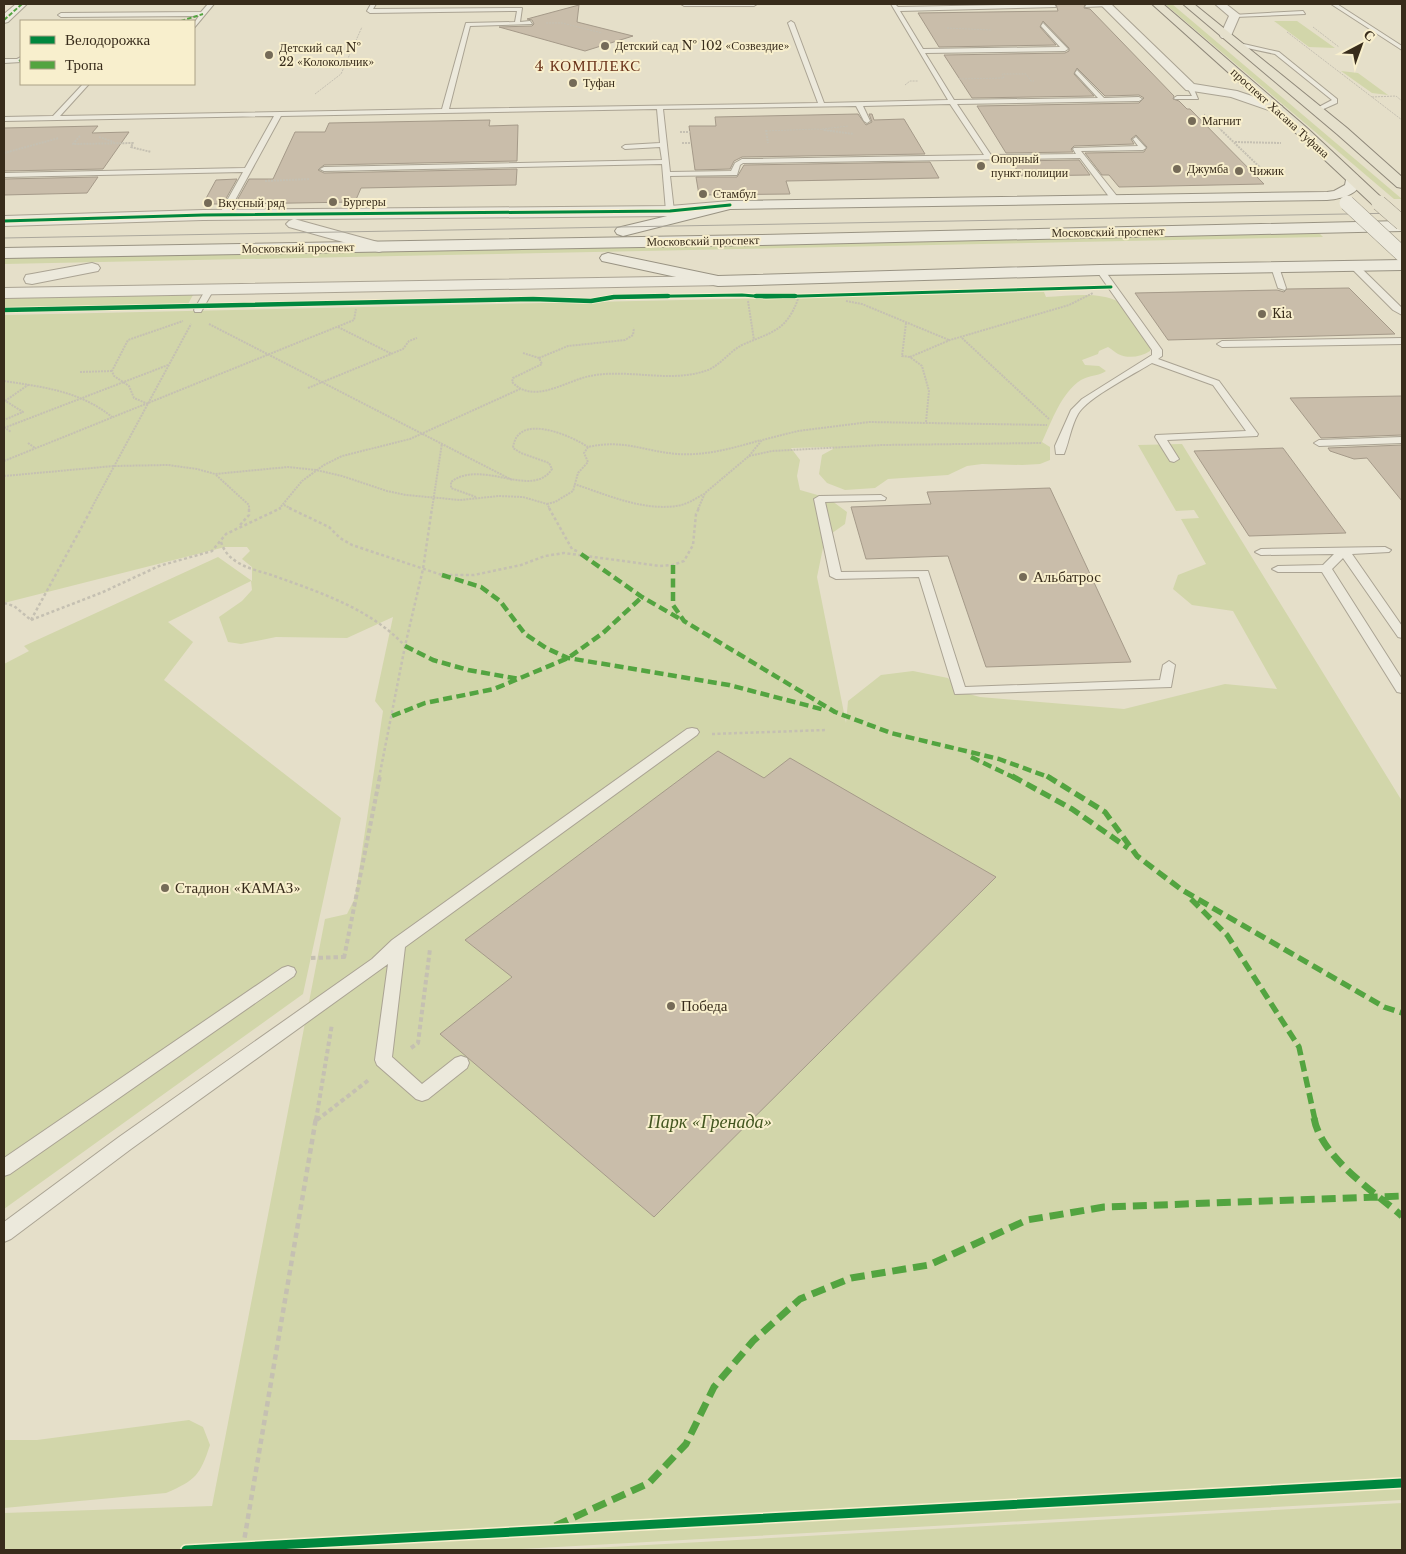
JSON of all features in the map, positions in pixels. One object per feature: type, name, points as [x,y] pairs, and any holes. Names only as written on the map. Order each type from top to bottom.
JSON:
[{"type":"main road","points":[[4,20],[22,4]]},
{"type":"main road","name":"проспект Хасана Туфана","points":[[1157,4],[1277,109],[1402,224]]},
{"type":"main road","name":"проспект Хасана Туфана","points":[[1188,4],[1400,181]]},
{"type":"main road","points":[[1220,4],[1235,14],[1231,40]]},
{"type":"main road","points":[[1106,5],[1190,87],[1233,94],[1277,109]]},
{"type":"main road","points":[[4,221],[223,215],[670,210],[730,206],[1327,196],[1337,195],[1352,188],[1352,178]]},
{"type":"main road","points":[[1327,196],[1347,203],[1401,262]]},
{"type":"main road","points":[[578,242],[730,206]]},
{"type":"main road","points":[[257,215],[379,246]]},
{"type":"main road","name":"Московский проспект","points":[[4,253],[1402,224]]},
{"type":"main road","points":[[1374,245],[1402,244]]},
{"type":"main road","name":"Московский проспект","points":[[589,259],[960,251]]},
{"type":"main road","points":[[608,258],[718,281]]},
{"type":"main road","points":[[4,293],[718,281],[1100,270],[1355,267],[1401,262]]},
{"type":"main road","points":[[4,284],[92,268]]},
{"type":"main road","points":[[23,270],[111,268]]},
{"type":"lane","points":[[195,25],[211,4]]},
{"type":"lane","points":[[373,4],[370,11],[520,9],[518,23]]},
{"type":"lane","points":[[678,8],[686,8],[684,4],[754,4]]},
{"type":"lane","points":[[1087,6],[1106,5]]},
{"type":"lane","points":[[1339,5],[1402,48]]},
{"type":"lane","points":[[989,157],[952,102],[895,6],[1054,6]]},
{"type":"lane","points":[[1333,12],[1348,12]]},
{"type":"lane","points":[[1235,14],[1303,13]]},
{"type":"lane","points":[[61,15],[203,14]]},
{"type":"lane","points":[[445,112],[468,24],[530,23]]},
{"type":"lane","points":[[791,23],[822,106]]},
{"type":"lane","points":[[921,51],[1066,49],[1043,25]]},
{"type":"lane","points":[[1384,36],[1393,36]]},
{"type":"lane","points":[[1231,40],[1277,53],[1335,100],[1334,103],[1317,110]]},
{"type":"lane","points":[[4,61],[20,60]]},
{"type":"lane","points":[[1077,72],[1103,100]]},
{"type":"lane","points":[[54,119],[85,85]]},
{"type":"lane","points":[[1177,98],[1196,98],[1190,87]]},
{"type":"lane","points":[[4,120],[445,112],[481,113],[1139,99]]},
{"type":"lane","points":[[859,105],[867,121]]},
{"type":"lane","points":[[660,108],[670,210]]},
{"type":"lane","points":[[223,215],[278,115]]},
{"type":"lane","points":[[1116,200],[1076,149],[1143,148],[1136,139]]},
{"type":"lane","points":[[625,147],[664,145]]},
{"type":"lane","points":[[667,174],[734,172],[737,164],[742,161],[1080,155],[1093,153]]},
{"type":"lane","points":[[324,169],[666,162]]},
{"type":"lane","points":[[4,175],[248,170]]},
{"type":"lane","points":[[1275,267],[1282,288]]},
{"type":"lane","points":[[1355,267],[1402,312]]},
{"type":"lane","points":[[1060,452],[1060,446],[1074,412],[1084,401],[1157,356],[1156,350],[1100,270]]},
{"type":"lane","points":[[196,313],[210,289]]},
{"type":"lane","points":[[1222,344],[1402,341]]},
{"type":"lane","points":[[1151,360],[1216,382],[1253,434],[1160,437],[1174,459]]},
{"type":"lane","points":[[1319,443],[1402,440]]},
{"type":"lane","points":[[881,498],[819,499],[836,576],[924,573],[960,691],[1166,684],[1169,665]]},
{"type":"lane","points":[[1262,552],[1385,550]]},
{"type":"lane","points":[[1278,569],[1326,568],[1344,551]]},
{"type":"lane","points":[[1344,551],[1402,634]]},
{"type":"lane","points":[[1326,568],[1402,689]]},
{"type":"lane","points":[[4,1233],[378,963],[398,944],[692,732]]},
{"type":"lane","points":[[398,944],[383,1060],[422,1094],[461,1063]]},
{"type":"lane","points":[[4,1168],[288,972]]},
{"type":"path","points":[[314,94],[341,74],[370,11]]},
{"type":"path","points":[[530,23],[562,23],[602,33]]},
{"type":"path","points":[[1307,23],[1339,46]]},
{"type":"path","points":[[1284,30],[1402,120]]},
{"type":"path","points":[[1372,96],[1396,96],[1402,101]]},
{"type":"path","points":[[1204,114],[1268,175]]},
{"type":"path","points":[[69,135],[85,118]]},
{"type":"path","points":[[770,161],[766,130],[848,126]]},
{"type":"path","points":[[816,129],[858,135]]},
{"type":"path","points":[[4,153],[69,135],[81,135],[73,144],[133,143],[131,146],[159,154]]},
{"type":"path","points":[[1234,142],[1267,141]]},
{"type":"path","points":[[241,182],[306,181],[338,169]]},
{"type":"path","points":[[910,357],[950,340],[1069,305],[1093,292]]},
{"type":"path","points":[[747,295],[754,340]]},
{"type":"path","points":[[539,358],[542,364],[540,367],[523,372],[513,378],[512,382],[514,385],[520,388],[540,391],[550,390],[581,378],[598,375],[690,375],[716,366],[724,355],[754,340],[770,335],[790,320],[799,296]]},
{"type":"path","points":[[845,300],[862,304],[950,340]]},
{"type":"path","points":[[4,461],[354,320],[358,303]]},
{"type":"path","points":[[196,313],[270,355],[512,480]]},
{"type":"path","points":[[31,620],[196,313]]},
{"type":"path","points":[[112,371],[128,340],[196,313]]},
{"type":"path","points":[[906,323],[902,356],[910,357],[922,366],[929,391],[926,422]]},
{"type":"path","points":[[338,327],[392,354]]},
{"type":"path","points":[[524,353],[539,358],[568,346],[626,340],[634,335],[634,328]]},
{"type":"path","points":[[308,388],[392,354],[405,348],[411,340],[417,338]]},
{"type":"path","points":[[962,338],[1049,419]]},
{"type":"path","points":[[4,427],[169,364]]},
{"type":"path","points":[[80,372],[112,371]]},
{"type":"path","points":[[112,371],[114,376],[130,386],[134,398],[148,404]]},
{"type":"path","points":[[4,381],[82,398],[95,403],[113,418]]},
{"type":"path","points":[[4,420],[23,412],[4,400],[28,385]]},
{"type":"path","points":[[31,620],[103,592],[159,566],[200,556],[212,551],[226,534],[239,526],[276,511],[284,505],[302,481],[316,470],[342,456],[410,440],[520,388]]},
{"type":"path","points":[[215,474],[288,467],[316,470],[406,495],[460,500],[499,496],[523,497],[547,504],[555,502],[573,491],[578,474],[588,462],[584,453],[588,447],[605,442],[622,442],[675,454],[697,454],[713,453],[798,431],[869,422],[1047,426]]},
{"type":"path","points":[[4,427],[11,432]]},
{"type":"path","points":[[479,498],[451,488],[450,482],[458,476],[470,474],[482,474],[524,481],[547,477],[552,469],[549,462],[521,453],[513,448],[512,441],[522,431],[543,429],[558,432],[588,447]]},
{"type":"path","points":[[574,484],[629,501],[662,507],[685,504],[705,493],[749,456],[762,440]]},
{"type":"path","points":[[28,443],[35,448]]},
{"type":"path","points":[[749,456],[772,451],[873,445],[1048,443]]},
{"type":"path","points":[[4,476],[114,466],[168,465],[197,469],[215,474],[228,483],[249,505],[249,515],[239,526]]},
{"type":"path","points":[[284,505],[329,527],[340,538],[352,545],[442,575],[474,575],[521,565],[545,556],[564,553],[660,566],[673,565],[684,561],[693,545],[696,514],[705,493]]},
{"type":"path","points":[[547,504],[572,549],[581,554]]},
{"type":"path","points":[[221,542],[224,551],[231,558],[252,569],[280,577],[310,589],[358,612],[389,628],[405,646]]},
{"type":"path","points":[[4,603],[14,606],[31,620]]},
{"type":"path","points":[[709,734],[826,730]]},
{"type":"path","points":[[316,1121],[418,1043],[430,946]]},
{"type":"path","points":[[311,958],[344,957]]},
{"type":"path","points":[[186,1550],[1402,1483]]},
{"type":"green space","points":[[1165,4],[1172,4],[1402,199],[1394,199]]},
{"type":"green space","points":[[1274,21],[1297,21],[1335,48],[1309,47]]},
{"type":"green space","points":[[1341,71],[1358,73],[1388,95],[1372,93]]},
{"type":"green space","points":[[1319,233],[1323,237],[4,264],[4,257]]},
{"type":"green space","points":[[186,291],[193,295],[188,304],[4,308],[4,295]]},
{"type":"green space","name":"Парк «Гренада»","points":[[1044,292],[1046,297],[1093,295],[1119,302],[1150,347],[1150,351],[1146,353],[1130,357],[1122,356],[1108,347],[1099,351],[1098,354],[1082,360],[1085,365],[1099,366],[1106,371],[1081,380],[1068,392],[1053,417],[1042,442],[1050,447],[1050,460],[1040,464],[982,464],[967,466],[948,475],[888,479],[875,488],[845,490],[827,483],[819,474],[822,455],[833,449],[833,447],[791,448],[800,460],[797,476],[800,490],[828,498],[847,512],[845,524],[825,538],[817,577],[846,723],[848,701],[881,675],[913,671],[948,678],[958,691],[980,697],[1124,709],[1225,684],[1277,689],[1233,611],[1192,605],[1173,589],[1178,575],[1206,564],[1181,519],[1199,518],[1194,510],[1176,511],[1138,445],[1182,444],[1402,801],[1402,1500],[502,1550],[4,1550],[4,1513],[212,1506],[325,919],[347,914],[355,898],[383,711],[375,701],[393,617],[347,638],[276,637],[241,644],[228,642],[219,617],[242,601],[252,590],[251,581],[168,622],[193,642],[164,680],[341,818],[303,994],[4,1209],[4,664],[29,651],[24,646],[218,557],[252,581],[252,567],[242,559],[250,551],[247,547],[225,547],[4,603],[4,315]]},
{"type":"green space","points":[[189,1420],[203,1427],[210,1445],[200,1470],[196,1475],[184,1484],[166,1493],[4,1508],[4,1440],[37,1440]]},
{"type":"green space","points":[[1402,1503],[1402,1550],[556,1550]]},
{"type":"building","points":[[1056,4],[1085,4],[1084,8],[1090,9],[1174,96],[1173,99],[1179,101],[1187,109],[1190,109],[1264,184],[1119,187],[1109,175],[1102,175],[1085,153],[1144,152],[1147,147],[1136,135],[1131,139],[1134,144],[1074,146],[1071,149],[1073,152],[1006,153],[977,106],[1139,103],[1144,98],[1139,95],[1105,96],[1077,68],[1074,74],[1094,96],[972,98],[944,55],[1065,53],[1069,51],[1069,48],[1043,21],[1040,27],[1056,45],[939,47],[918,13],[1058,11]]},
{"type":"building","points":[[579,5],[577,22],[633,36],[585,51],[499,27],[532,26],[534,24],[532,20],[527,19]]},
{"type":"building","points":[[858,114],[866,125],[872,122],[869,114],[872,114],[874,120],[904,119],[925,154],[742,157],[734,161],[730,169],[695,170],[689,126],[716,126],[715,117]]},
{"type":"building","points":[[490,120],[489,126],[518,125],[517,161],[324,165],[318,170],[324,173],[517,169],[516,185],[361,188],[355,202],[235,204],[249,179],[273,179],[295,132],[325,132],[329,123]]},
{"type":"building","points":[[98,126],[92,133],[129,132],[103,169],[4,171],[4,128]]},
{"type":"building","points":[[1079,160],[1090,175],[1021,176],[1011,161]]},
{"type":"building","points":[[930,162],[939,178],[786,181],[790,194],[699,195],[696,177],[737,177],[744,165]]},
{"type":"building","points":[[98,177],[87,193],[4,195],[4,179]]},
{"type":"building","points":[[237,179],[223,204],[203,204],[216,180]]},
{"type":"building","name":"Kia","points":[[1349,288],[1395,334],[1168,340],[1135,293],[1277,290],[1284,292],[1287,289]]},
{"type":"building","points":[[1402,396],[1402,435],[1321,438],[1290,398]]},
{"type":"building","points":[[1402,445],[1402,501],[1367,458],[1354,459],[1330,451],[1328,448]]},
{"type":"building","points":[[1283,448],[1346,533],[1249,536],[1194,451]]},
{"type":"building","name":"Альбатрос","points":[[1050,488],[1131,662],[986,667],[948,556],[866,559],[851,507],[931,504],[927,492]]},
{"type":"building","name":"Победа","points":[[718,751],[764,778],[790,758],[996,877],[654,1217],[440,1034],[512,977],[465,940]]},
{"type":"tram line","points":[[4,238],[1402,213]]},
{"type":"marked path","points":[[4,20],[22,4]]},
{"type":"marked path","points":[[184,20],[203,14]]},
{"type":"marked path","points":[[581,554],[642,597],[682,620]]},
{"type":"marked path","points":[[673,565],[673,605],[684,621],[835,712],[891,733],[999,759],[1052,778],[1105,812],[1137,856],[1182,890],[1384,1007],[1402,1013]]},
{"type":"marked path","points":[[442,575],[481,587],[500,601],[525,634],[546,648],[568,658],[729,685],[825,710]]},
{"type":"marked path","points":[[392,716],[425,703],[494,689],[568,658],[603,633],[642,597]]},
{"type":"marked path","points":[[405,646],[433,660],[468,670],[519,679]]},
{"type":"marked path","points":[[971,757],[1012,776],[1052,798],[1110,834],[1128,848]]},
{"type":"marked path","points":[[1191,899],[1227,935],[1299,1047],[1316,1127],[1336,1159],[1402,1216]]},
{"type":"marked path","points":[[555,1526],[649,1483],[686,1444],[714,1387],[753,1341],[800,1299],[851,1278],[929,1265],[1027,1220],[1104,1207],[1402,1196]]},
{"type":"cycle path","points":[[4,221],[203,215],[670,211],[730,205]]},
{"type":"cycle path","points":[[4,310],[533,299],[591,301],[614,297],[742,295],[766,297],[1111,287]]},
{"type":"cycle path","points":[[186,1550],[1402,1483]]},
{"type":"place","name":"Детский сад № 102 «Созвездие»","points":[[605,46]]},
{"type":"place","name":"Детский сад № 22 «Колокольчик»","points":[[269,55]]},
{"type":"place","name":"Туфан","points":[[573,83]]},
{"type":"place","name":"Магнит","points":[[1192,121]]},
{"type":"place","name":"Опорный пункт полиции","points":[[981,166]]},
{"type":"place","name":"Джумба","points":[[1177,169]]},
{"type":"place","name":"Чижик","points":[[1239,171]]},
{"type":"place","name":"Стамбул","points":[[703,194]]},
{"type":"place","name":"Бургеры","points":[[333,202]]},
{"type":"place","name":"Вкусный ряд","points":[[208,203]]},
{"type":"place","name":"Kia","points":[[1262,314]]},
{"type":"place","name":"Альбатрос","points":[[1023,577]]},
{"type":"place","name":"Стадион «КАМАЗ»","points":[[165,888]]},
{"type":"place","name":"Победа","points":[[671,1006]]},
{"type":"district","name":"4 КОМПЛЕКС","points":[[588,66]]}]
